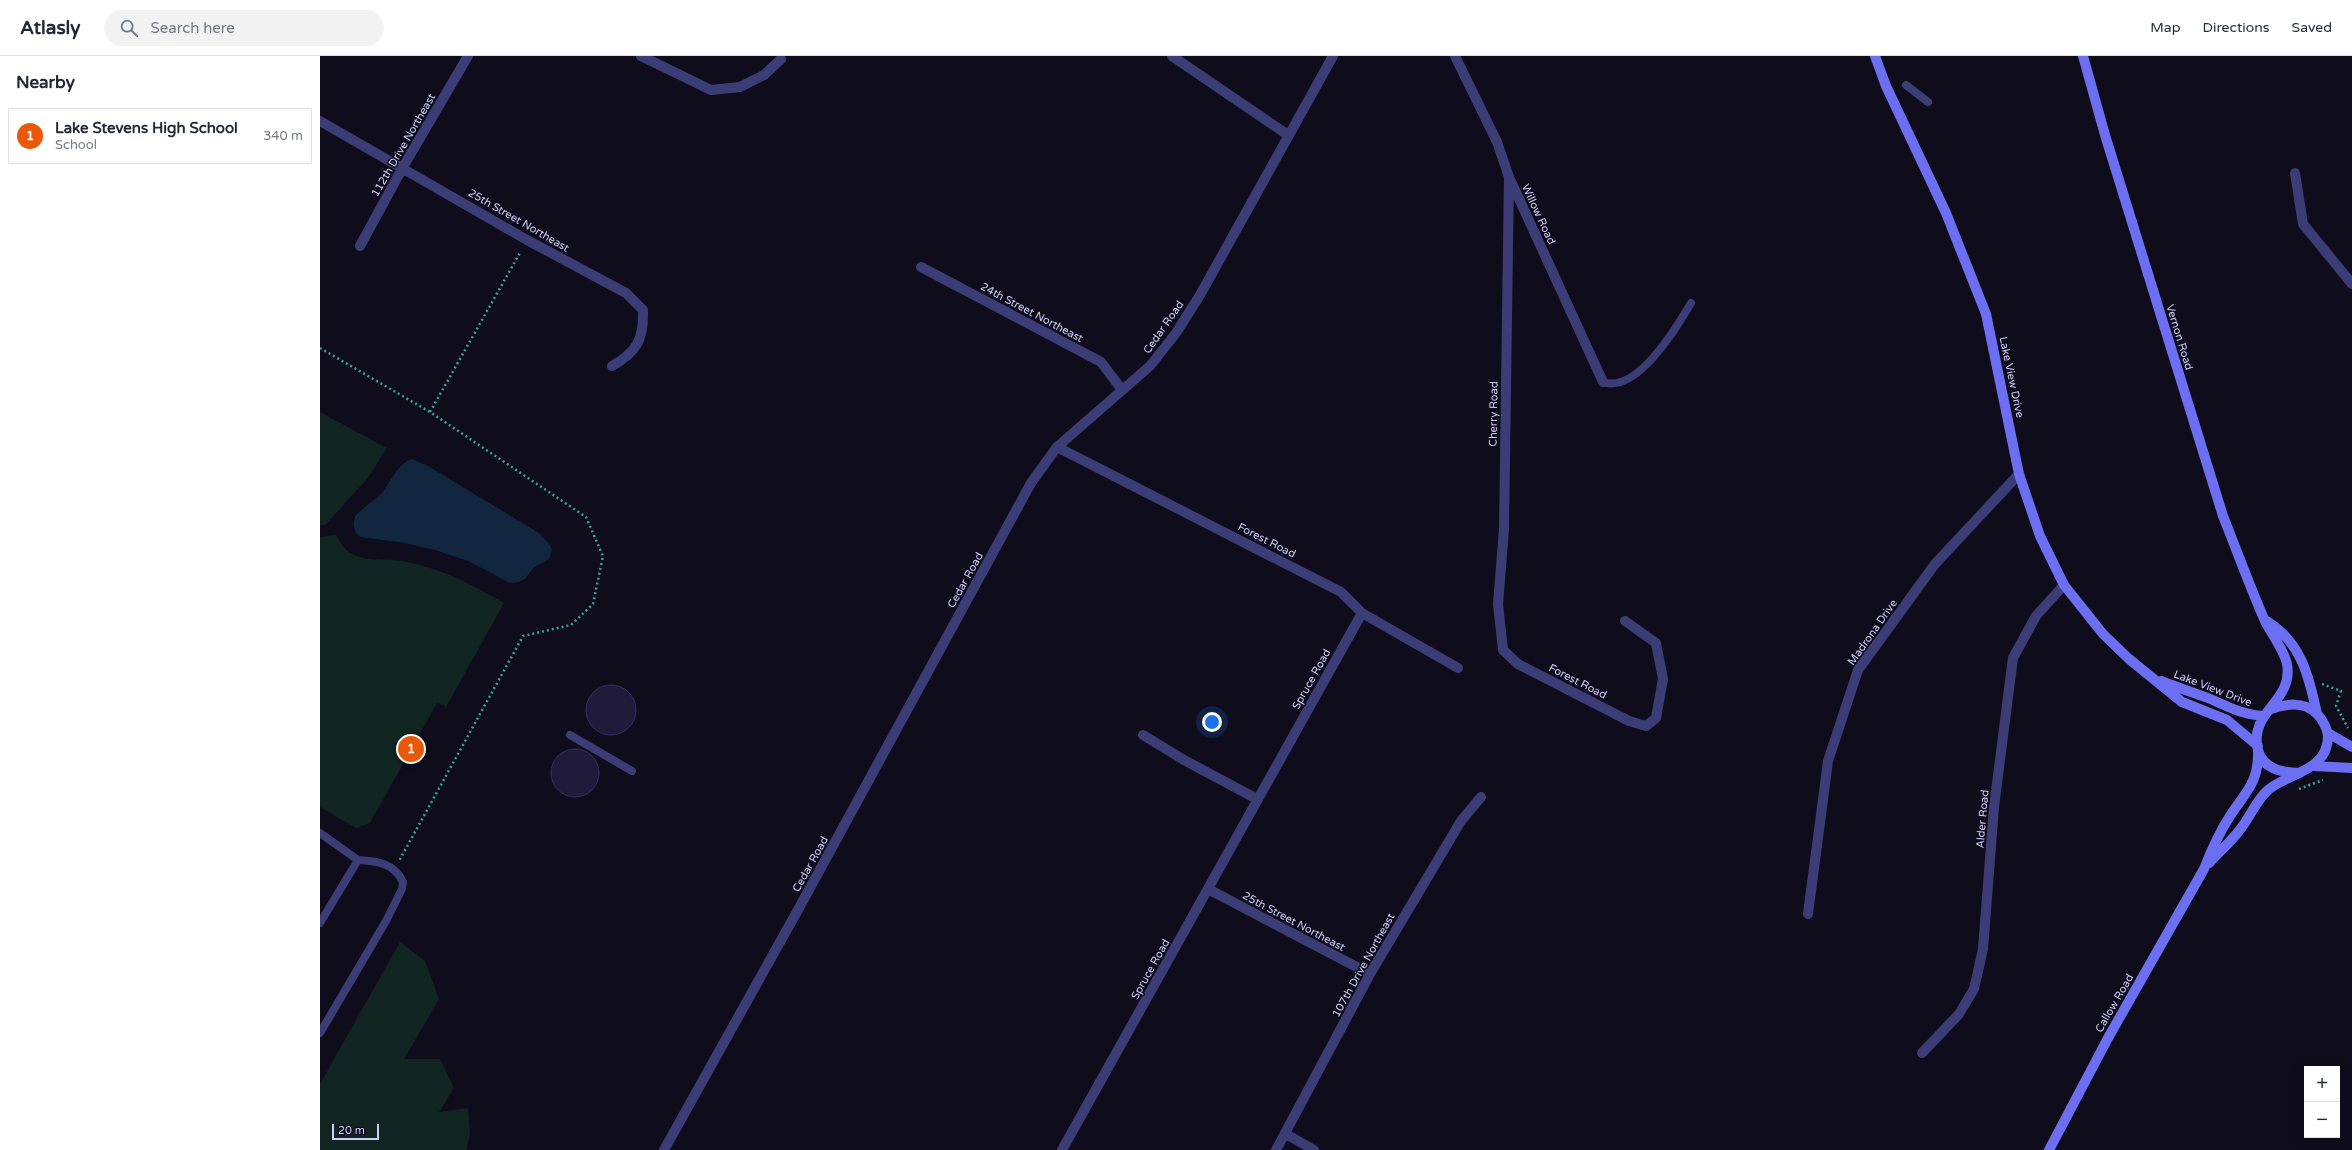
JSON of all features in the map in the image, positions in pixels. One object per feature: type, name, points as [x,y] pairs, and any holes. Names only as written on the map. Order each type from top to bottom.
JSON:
[{"type":"street","name":"112th Drive Northeast","points":[[360,246],[403,167],[468,56]]},
{"type":"street","points":[[641,56],[711,90],[740,87],[764,75],[781,59]]},
{"type":"street","points":[[1172,56],[1288,136]]},
{"type":"street","name":"Cedar Road","points":[[664,1150],[799,908],[1029,488],[1057,447],[1150,366],[1176,333],[1200,295],[1334,56]]},
{"type":"street","name":"Willow Road","points":[[1455,56],[1497,142],[1509,177],[1603,382]]},
{"type":"street","name":"Lake View Drive","points":[[1875,56],[1886,86],[1946,213],[1986,314],[2019,474],[2040,536],[2064,585],[2103,634],[2129,659],[2182,702],[2227,720],[2258,748]]},
{"type":"street","name":"Vernon Road","points":[[2083,56],[2105,135],[2223,516],[2265,620],[2287,664],[2282,694],[2271,708]]},
{"type":"street","name":"25th Street Northeast","points":[[320,120],[527,240],[626,293],[643,310],[641,336],[634,350],[627,357],[612,366]]},
{"type":"street","points":[[2295,173],[2303,224],[2352,284]]},
{"type":"street","name":"Cherry Road","points":[[1503,650],[1498,604],[1504,529],[1509,177]]},
{"type":"street","name":"24th Street Northeast","points":[[921,267],[1101,362],[1122,390]]},
{"type":"street","name":"Forest Road","points":[[1057,447],[1341,592],[1362,613],[1458,668]]},
{"type":"street","name":"Madrona Drive","points":[[1808,914],[1828,761],[1858,670],[1935,564],[2019,474]]},
{"type":"street","name":"Alder Road","points":[[1922,1053],[1959,1014],[1974,989],[1983,949],[1994,807],[2013,658],[2036,616],[2064,585]]},
{"type":"street","name":"Spruce Road","points":[[1062,1150],[1362,613]]},
{"type":"street","points":[[2265,620],[2280,629],[2302,660],[2310,680],[2317,714],[2328,733],[2352,747]]},
{"type":"street","name":"Forest Road","points":[[1503,650],[1518,664],[1629,721],[1646,726],[1656,718],[1663,679],[1656,643],[1624,621]]},
{"type":"street","name":"Lake View Drive","points":[[2155,679],[2209,699],[2232,710],[2247,715],[2263,716]]},
{"type":"street","points":[[2317,714],[2306,706],[2287,703],[2271,708],[2263,716],[2256,731],[2258,748],[2266,763],[2277,770],[2286,773],[2300,773],[2314,766],[2322,758],[2328,743],[2328,733]]},
{"type":"street","points":[[1143,735],[1257,799]]},
{"type":"street","name":"Callow Road","points":[[2050,1150],[2108,1038],[2204,869],[2212,849],[2229,817],[2254,780],[2259,768],[2258,748]]},
{"type":"street","points":[[2314,766],[2352,768]]},
{"type":"street","name":"Callow Road","points":[[2204,869],[2231,841],[2252,809],[2268,790],[2300,773]]},
{"type":"street","name":"107th Drive Northeast","points":[[1276,1150],[1286,1134],[1370,974],[1461,821],[1481,797]]},
{"type":"street","name":"25th Street Northeast","points":[[1208,889],[1370,974]]},
{"type":"street","points":[[1286,1134],[1314,1150]]},
{"type":"lane","points":[[1906,85],[1928,102]]},
{"type":"lane","points":[[1603,382],[1616,384],[1639,371],[1659,351],[1676,328],[1691,303]]},
{"type":"lane","points":[[570,735],[632,771]]},
{"type":"lane","points":[[320,833],[358,860],[375,861],[394,869],[403,882],[396,902],[320,1033]]},
{"type":"lane","points":[[320,923],[358,860]]},
{"type":"path","points":[[430,412],[527,240]]},
{"type":"path","points":[[320,348],[430,412],[586,517],[603,556],[593,604],[571,625],[523,636],[394,869]]},
{"type":"path","points":[[2310,680],[2341,691],[2336,706],[2347,727],[2352,731]]},
{"type":"path","points":[[2294,790],[2327,779]]},
{"type":"green space","points":[[320,412],[387,448],[367,479],[326,524],[320,526]]},
{"type":"green space","points":[[336,535],[343,546],[354,555],[371,559],[402,561],[443,572],[480,589],[504,603],[446,707],[437,703],[370,823],[356,828],[320,807],[320,537]]},
{"type":"green space","points":[[400,942],[425,961],[439,999],[404,1059],[440,1059],[454,1088],[439,1112],[468,1108],[470,1134],[466,1150],[320,1150],[320,1084]]},
{"type":"water","points":[[412,459],[428,466],[539,533],[550,545],[552,550],[549,559],[533,568],[525,579],[519,582],[510,583],[468,561],[435,550],[405,543],[360,537],[354,528],[355,517],[381,494],[398,469],[407,461]]},
{"type":"building","points":[[611,685],[621,687],[629,692],[634,700],[636,710],[634,720],[629,728],[621,733],[611,735],[601,733],[593,728],[588,720],[586,710],[588,700],[593,692],[601,687]]},
{"type":"building","points":[[570,749],[580,749],[589,753],[595,759],[598,764],[598,782],[589,793],[580,797],[570,797],[561,793],[555,787],[551,778],[551,768],[555,759],[561,753]]},
{"type":"place","name":"Lake Stevens High School","points":[[411,749]]}]
